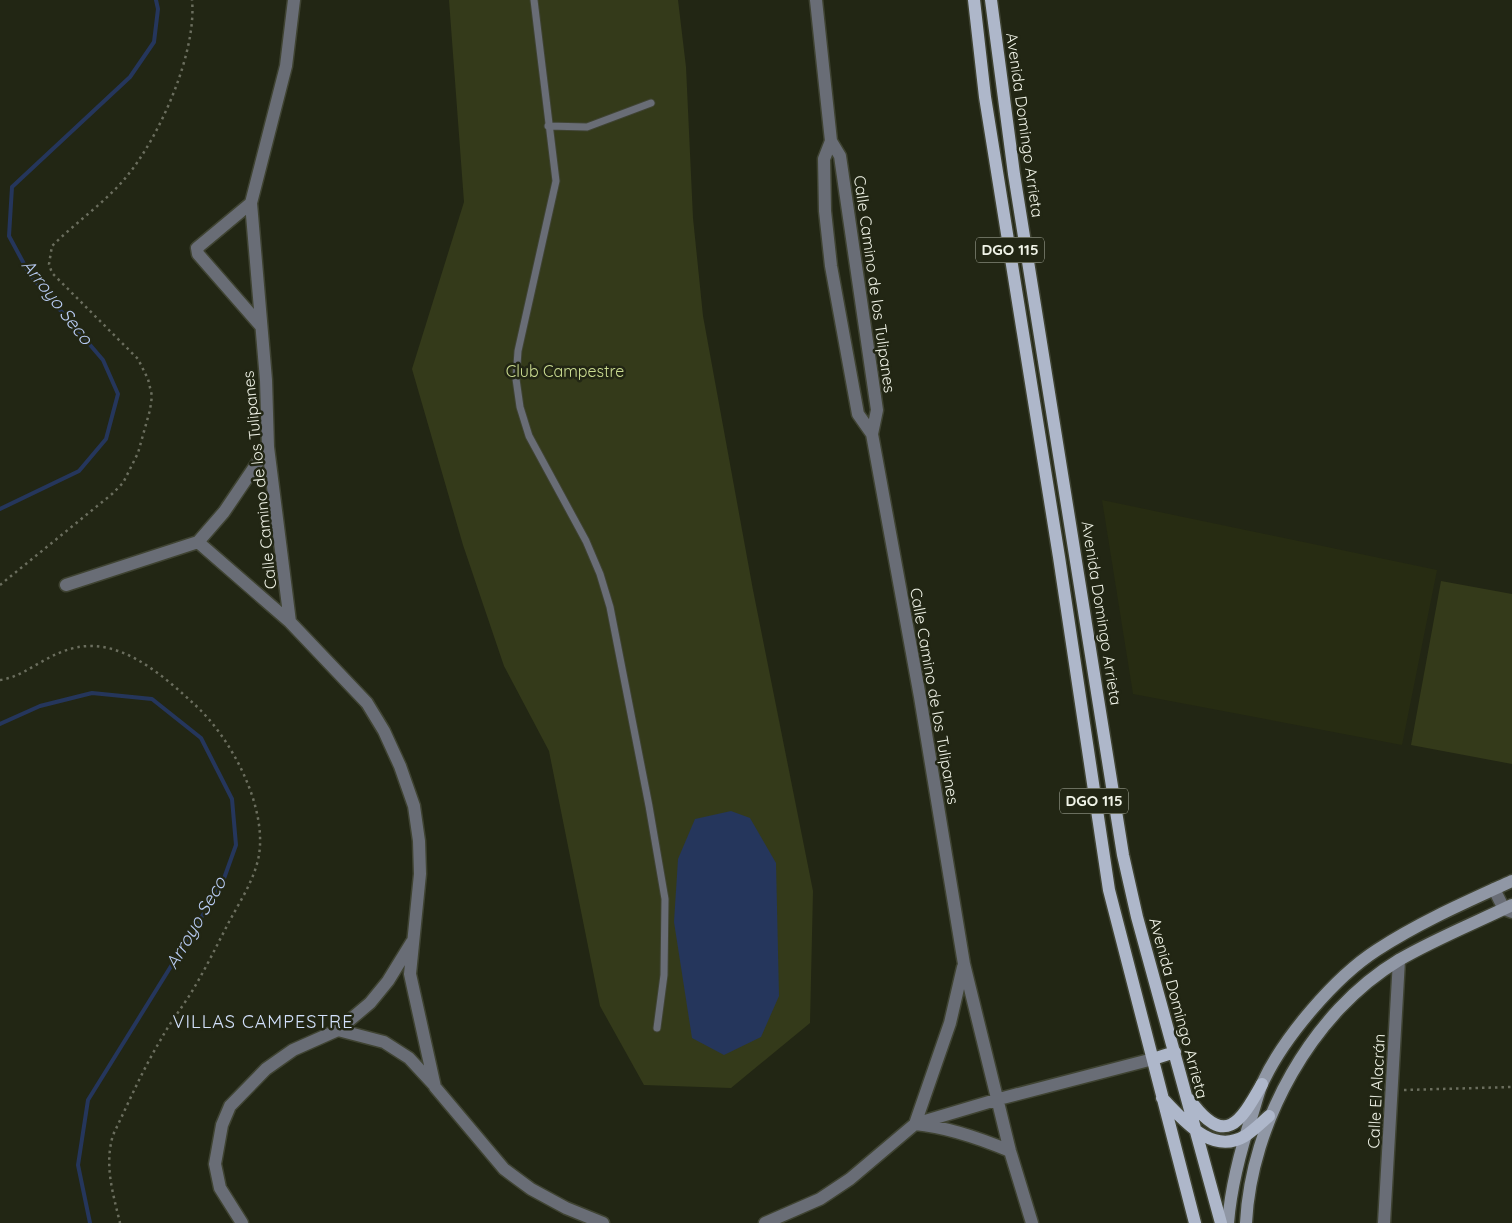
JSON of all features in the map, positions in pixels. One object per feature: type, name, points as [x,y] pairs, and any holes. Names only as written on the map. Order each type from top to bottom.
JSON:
[{"type":"main road","name":"Avenida Domingo Arrieta","points":[[974,0],[985,97],[1059,557],[1109,890],[1195,1223]]},
{"type":"main road","name":"Avenida Domingo Arrieta","points":[[992,0],[1002,95],[1123,854],[1137,917],[1221,1223]]},
{"type":"main road","points":[[985,97],[1002,95]]},
{"type":"main road","points":[[1059,557],[1076,554]]},
{"type":"main road","points":[[1185,1094],[1208,1121],[1218,1126],[1231,1125],[1246,1114],[1262,1084],[1300,1026],[1344,977],[1376,951],[1413,928],[1512,881]]},
{"type":"main road","points":[[1246,1223],[1253,1174],[1269,1116],[1306,1051],[1324,1026],[1347,1000],[1399,960],[1509,909]]},
{"type":"main road","points":[[1153,1059],[1175,1052]]},
{"type":"main road","points":[[1228,1223],[1236,1168],[1262,1084]]},
{"type":"main road","points":[[1162,1098],[1196,1131],[1218,1142],[1227,1142],[1245,1136],[1269,1116]]},
{"type":"street","name":"Calle Camino de los Tulipanes","points":[[290,622],[268,447],[266,380],[251,203],[286,66],[294,0]]},
{"type":"street","name":"Calle Camino de los Tulipanes","points":[[816,0],[831,141],[840,156],[877,410],[872,434],[920,697],[964,964],[999,1099],[1010,1151],[1032,1223]]},
{"type":"street","name":"Calle Camino de los Tulipanes","points":[[831,141],[824,159],[825,211],[830,266],[858,414],[872,434]]},
{"type":"street","points":[[251,203],[197,248],[198,254],[260,325]]},
{"type":"street","points":[[66,585],[198,542],[224,512],[268,447]]},
{"type":"street","points":[[198,542],[290,622],[367,703],[384,731],[400,766],[414,806],[420,840],[418,904],[410,974],[435,1086]]},
{"type":"street","points":[[1494,889],[1509,909]]},
{"type":"street","points":[[242,1223],[220,1188],[215,1164],[222,1125],[230,1106],[266,1069],[293,1050],[338,1030],[370,1003],[388,981],[413,940]]},
{"type":"street","name":"Calle El Alacrán","points":[[1384,1223],[1399,960]]},
{"type":"street","name":"Calle Camino de los Tulipanes","points":[[915,1124],[950,1023],[964,964]]},
{"type":"street","points":[[338,1030],[384,1042],[409,1058],[435,1086],[504,1169],[531,1189],[566,1208],[603,1223]]},
{"type":"street","points":[[765,1223],[820,1199],[850,1179],[915,1124],[999,1099],[1153,1059]]},
{"type":"street","points":[[915,1124],[940,1126],[1010,1151]]},
{"type":"lane","points":[[534,0],[548,126],[555,168],[555,193],[518,351],[516,379],[520,407],[529,436],[586,542],[600,574],[610,607],[665,899],[666,938],[664,975],[657,1028]]},
{"type":"lane","points":[[548,126],[587,127],[651,103]]},
{"type":"path","points":[[0,585],[112,494],[123,483],[138,453],[152,396],[148,379],[138,359],[52,273],[49,255],[52,246],[127,176],[142,155],[184,67],[190,43],[192,0]]},
{"type":"path","points":[[0,680],[8,679],[45,658],[66,650],[91,646],[123,654],[146,666],[176,688],[214,724],[237,763],[254,803],[259,826],[259,854],[251,880],[191,992],[159,1041],[112,1135],[108,1150],[108,1165],[120,1223]]},
{"type":"path","points":[[1393,1091],[1512,1087]]},
{"type":"shaded area","points":[[1102,500],[1437,570],[1402,745],[1133,694]]},
{"type":"green space","name":"Club Campestre","points":[[449,0],[678,0],[686,67],[693,218],[703,316],[753,590],[813,891],[810,1023],[731,1088],[644,1085],[600,1006],[549,751],[504,666],[463,545],[412,369],[464,202]]},
{"type":"green space","points":[[1441,581],[1512,594],[1512,764],[1411,745]]},
{"type":"water","points":[[731,811],[750,818],[776,863],[779,996],[761,1037],[724,1055],[692,1038],[674,922],[678,859],[695,819]]},
{"type":"waterway","name":"Arroyo Seco","points":[[0,509],[79,471],[106,439],[118,394],[103,360],[30,275],[9,236],[12,187],[130,77],[154,42],[158,9],[156,0]]},
{"type":"waterway","name":"Arroyo Seco","points":[[0,724],[40,706],[92,693],[152,699],[201,738],[232,799],[236,845],[222,884],[88,1100],[78,1165],[90,1223]]},
{"type":"district","name":"VILLAS CAMPESTRE","points":[[263,1022]]}]
